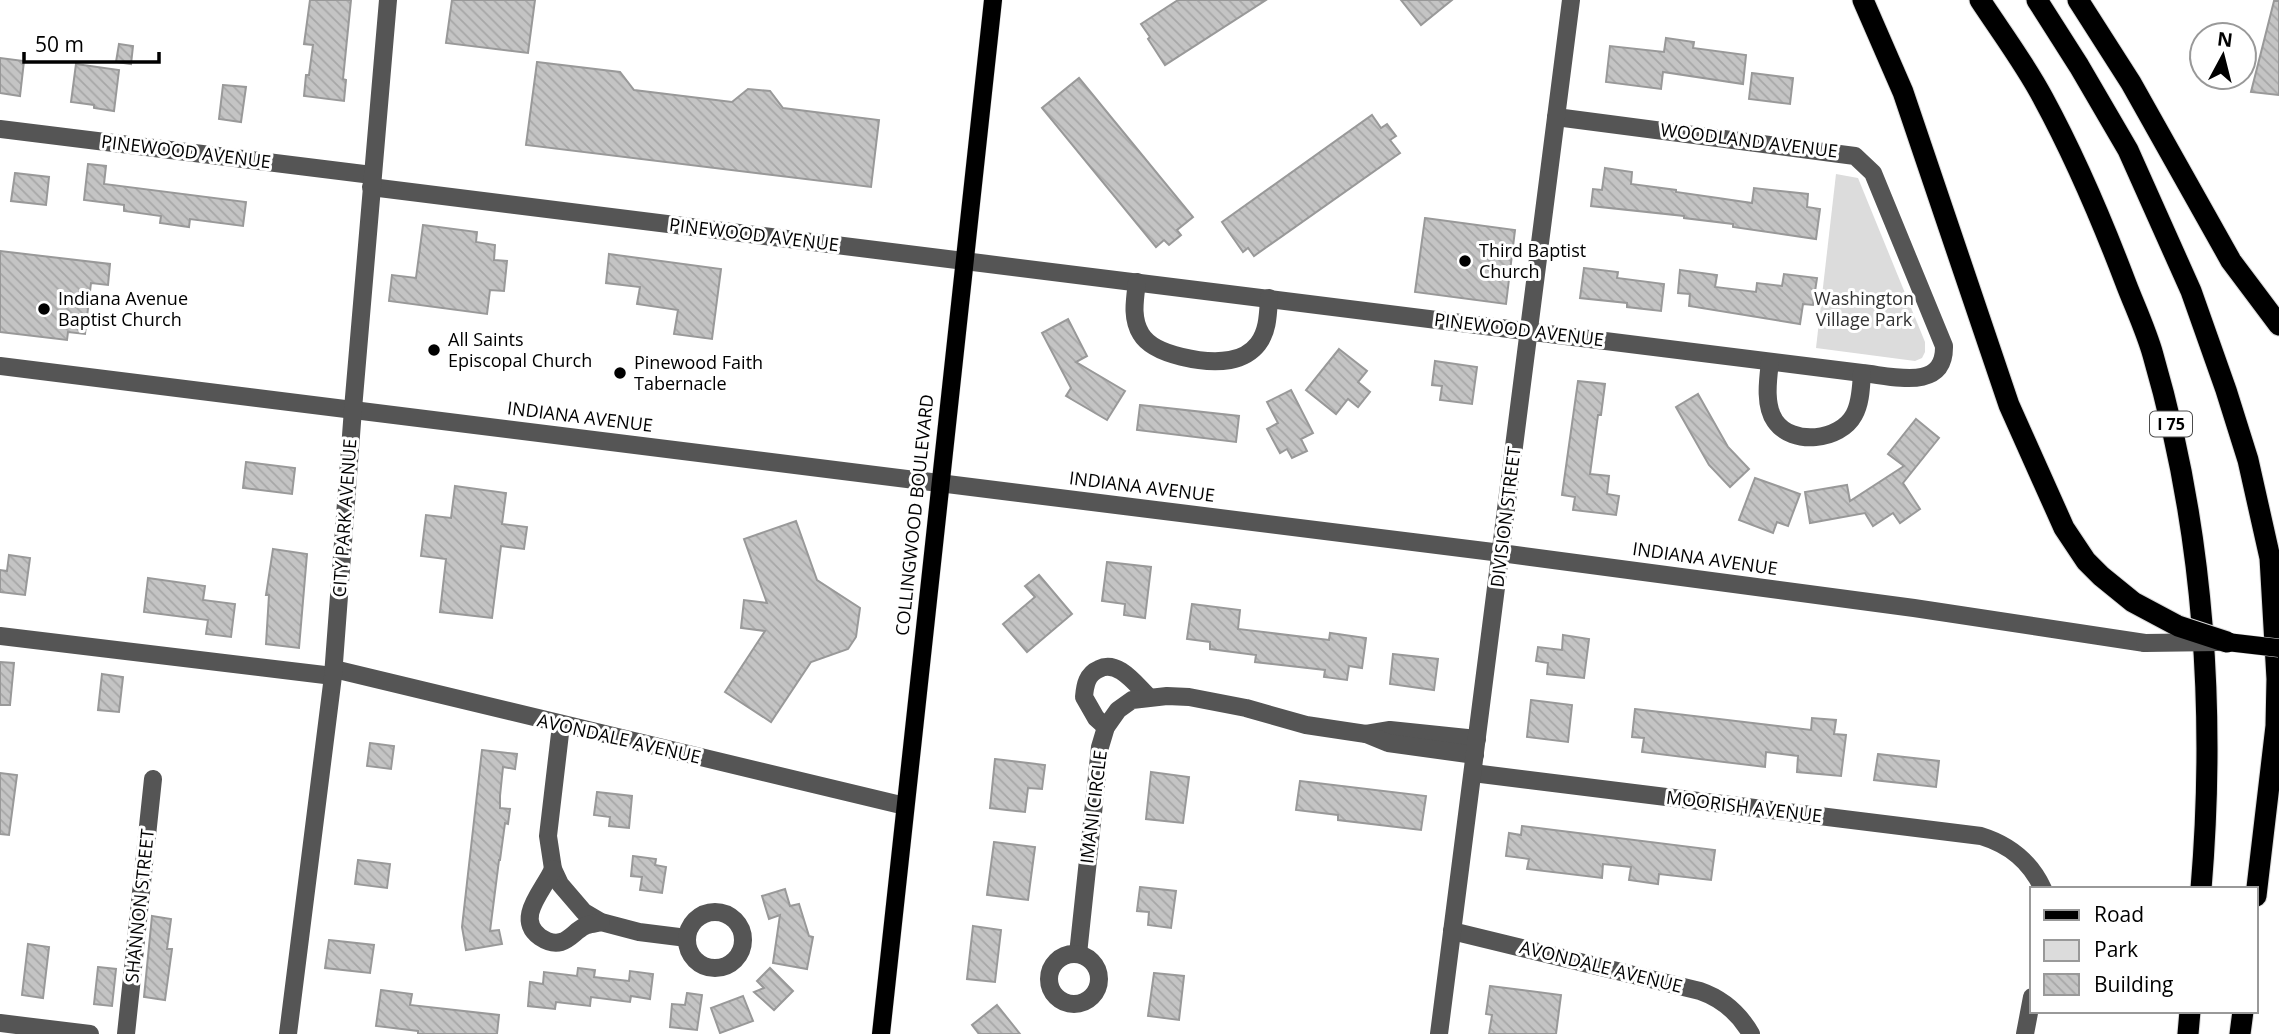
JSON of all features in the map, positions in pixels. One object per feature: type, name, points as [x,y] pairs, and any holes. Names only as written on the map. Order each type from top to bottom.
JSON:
[{"type":"highway","points":[[1863,0],[1903,92],[2009,405],[2064,528],[2080,554],[2101,576],[2133,602],[2178,626],[2227,642]]},
{"type":"highway","name":"I 75","points":[[1980,0],[2042,96],[2092,196],[2152,352],[2175,437],[2190,521],[2207,709],[2207,798],[2201,887]]},
{"type":"highway","points":[[2037,0],[2127,150],[2191,291],[2248,460],[2270,558],[2277,679],[2276,726],[2257,887]]},
{"type":"highway","points":[[2078,0],[2131,83],[2231,261],[2279,325]]},
{"type":"highway","points":[[2188,1034],[2190,1013]]},
{"type":"highway","points":[[2240,1034],[2243,1013]]},
{"type":"main road","name":"COLLINGWOOD BOULEVARD","points":[[881,1034],[993,0]]},
{"type":"main road","name":"INDIANA AVENUE","points":[[2227,642],[2279,648]]},
{"type":"street","name":"CITY PARK AVENUE","points":[[288,1034],[334,673],[353,409],[388,0]]},
{"type":"street","name":"DIVISION STREET","points":[[1440,1034],[1571,0]]},
{"type":"street","name":"WOODLAND AVENUE","points":[[1556,117],[1855,156],[1873,173],[1944,346]]},
{"type":"street","name":"PINEWOOD AVENUE","points":[[0,129],[965,261],[1863,373],[1920,378],[1932,374],[1944,359],[1944,346]]},
{"type":"street","points":[[1137,282],[1134,313],[1139,332],[1144,340],[1172,355],[1231,360],[1250,352],[1257,345],[1267,325],[1269,298]]},
{"type":"street","points":[[1769,362],[1769,402],[1774,421],[1783,429],[1810,437],[1823,437],[1846,425],[1854,415],[1858,403],[1863,373]]},
{"type":"street","name":"INDIANA AVENUE","points":[[0,366],[1502,553],[1914,608],[2145,643],[2227,642]]},
{"type":"street","name":"AVONDALE AVENUE","points":[[0,636],[334,673],[905,806]]},
{"type":"street","points":[[1106,727],[1096,718],[1084,697],[1088,676],[1095,670],[1104,666],[1116,667],[1149,697]]},
{"type":"street","name":"IMANI CIRCLE","points":[[1078,954],[1100,747],[1106,727],[1118,710],[1132,700],[1178,696],[1216,701],[1306,725],[1366,734],[1390,730],[1475,756]]},
{"type":"street","points":[[561,725],[548,836],[552,869],[559,884],[584,912],[601,922],[639,932],[687,937]]},
{"type":"street","name":"MOORISH AVENUE","points":[[1475,756],[1975,835],[2013,850],[2030,866],[2042,887]]},
{"type":"street","name":"SHANNON STREET","points":[[126,1034],[153,779]]},
{"type":"street","points":[[552,869],[541,892],[532,903],[528,918],[532,932],[546,941],[560,942],[583,927],[601,922]]},
{"type":"street","name":"AVONDALE AVENUE","points":[[1452,931],[1700,991],[1722,1001],[1746,1027]]},
{"type":"street","points":[[2025,1034],[2030,1008]]},
{"type":"street","points":[[0,1023],[90,1034]]},
{"type":"green space","name":"Washington Village Park","points":[[1836,174],[1858,178],[1925,342],[1922,358],[1915,361],[1816,348]]},
{"type":"building","points":[[310,0],[351,0],[343,79],[346,80],[344,101],[304,96],[313,45],[304,44]]},
{"type":"building","points":[[452,0],[535,0],[528,53],[446,43]]},
{"type":"building","points":[[1178,0],[1266,0],[1165,65],[1141,24]]},
{"type":"building","points":[[1401,0],[1452,0],[1421,25]]},
{"type":"building","points":[[2274,1],[2279,1],[2279,95],[2251,92],[2258,91],[2258,64]]},
{"type":"building","points":[[1666,38],[1694,42],[1693,48],[1746,55],[1743,84],[1663,72],[1661,89],[1606,82],[1610,46],[1664,52]]},
{"type":"building","points":[[119,44],[133,46],[131,64],[116,62]]},
{"type":"building","points":[[0,58],[24,61],[20,96],[0,93]]},
{"type":"building","points":[[537,62],[620,72],[634,90],[732,102],[748,89],[770,91],[783,108],[879,120],[871,187],[526,145]]},
{"type":"building","points":[[76,64],[119,70],[114,111],[71,102]]},
{"type":"building","points":[[1752,73],[1793,78],[1790,104],[1749,99]]},
{"type":"building","points":[[1079,78],[1193,217],[1177,230],[1181,235],[1169,245],[1164,240],[1156,247],[1042,108]]},
{"type":"building","points":[[223,85],[246,87],[241,122],[219,119]]},
{"type":"building","points":[[1372,115],[1381,128],[1387,124],[1396,136],[1390,140],[1400,153],[1254,256],[1248,248],[1243,252],[1222,222]]},
{"type":"building","points":[[88,164],[106,166],[104,184],[246,202],[243,226],[190,219],[189,227],[160,223],[161,216],[124,211],[124,205],[84,200]]},
{"type":"building","points":[[1605,168],[1632,172],[1631,184],[1752,203],[1754,188],[1808,194],[1807,207],[1820,209],[1816,239],[1733,227],[1733,224],[1684,216],[1591,206],[1593,189],[1602,190]]},
{"type":"building","points":[[15,173],[49,177],[46,205],[11,201]]},
{"type":"building","name":"Third Baptist Church","points":[[1425,218],[1515,230],[1506,304],[1415,292]]},
{"type":"building","points":[[423,225],[477,232],[476,242],[495,245],[494,260],[507,261],[504,291],[490,290],[487,314],[389,301],[392,275],[416,278]]},
{"type":"building","name":"Indiana Avenue Baptist Church","points":[[0,251],[110,264],[108,285],[91,283],[85,334],[68,332],[67,340],[0,332]]},
{"type":"building","points":[[609,254],[721,269],[712,339],[674,334],[678,310],[637,304],[640,287],[606,283]]},
{"type":"building","points":[[1584,268],[1618,272],[1617,278],[1664,284],[1661,311],[1627,307],[1627,303],[1580,298]]},
{"type":"building","points":[[1680,270],[1717,275],[1715,287],[1756,292],[1757,283],[1782,286],[1784,274],[1817,278],[1813,305],[1803,304],[1800,324],[1689,306],[1690,294],[1678,293]]},
{"type":"building","points":[[1068,319],[1087,356],[1076,362],[1125,391],[1107,420],[1066,396],[1071,388],[1042,333]]},
{"type":"building","points":[[1339,349],[1367,371],[1358,382],[1370,392],[1358,407],[1348,399],[1336,414],[1306,390]]},
{"type":"building","points":[[1435,361],[1477,367],[1472,404],[1440,400],[1442,386],[1432,385]]},
{"type":"building","points":[[1578,381],[1605,384],[1590,474],[1609,476],[1607,494],[1619,496],[1616,515],[1573,510],[1575,497],[1562,495]]},
{"type":"building","points":[[1291,390],[1313,433],[1301,439],[1307,451],[1292,458],[1287,449],[1280,453],[1267,429],[1278,423],[1267,402]]},
{"type":"building","points":[[1698,394],[1728,447],[1749,469],[1730,487],[1709,465],[1676,407]]},
{"type":"building","points":[[1140,405],[1239,416],[1236,442],[1137,430]]},
{"type":"building","points":[[1916,419],[1939,438],[1903,483],[1920,509],[1900,523],[1893,513],[1873,526],[1865,513],[1810,523],[1805,492],[1847,485],[1850,501],[1904,466],[1888,454]]},
{"type":"building","points":[[246,462],[295,468],[292,494],[243,488]]},
{"type":"building","points":[[1755,478],[1800,494],[1788,526],[1777,522],[1773,533],[1739,520]]},
{"type":"building","points":[[455,486],[506,493],[502,524],[527,527],[524,549],[501,546],[492,618],[440,612],[446,559],[421,556],[426,515],[451,518]]},
{"type":"building","points":[[796,521],[817,580],[860,608],[856,637],[848,649],[811,662],[771,722],[725,692],[765,631],[741,628],[744,600],[767,603],[744,539]]},
{"type":"building","points":[[273,549],[307,554],[299,648],[266,644],[269,595],[266,595]]},
{"type":"building","points":[[9,555],[30,558],[25,595],[0,592],[0,570],[7,571]]},
{"type":"building","points":[[1107,562],[1151,567],[1145,618],[1124,615],[1125,604],[1102,601]]},
{"type":"building","points":[[1039,575],[1072,614],[1027,652],[1003,624],[1035,597],[1025,586]]},
{"type":"building","points":[[148,578],[205,586],[203,600],[235,604],[231,637],[206,634],[208,620],[144,612]]},
{"type":"building","points":[[1192,604],[1240,610],[1238,629],[1329,640],[1330,633],[1366,638],[1362,668],[1349,666],[1347,680],[1324,677],[1325,670],[1255,662],[1256,655],[1210,649],[1210,642],[1187,639]]},
{"type":"building","points":[[1563,635],[1589,639],[1584,678],[1547,674],[1548,663],[1536,661],[1538,647],[1562,650]]},
{"type":"building","points":[[1393,654],[1438,659],[1434,690],[1390,684]]},
{"type":"building","points":[[0,662],[14,663],[10,705],[0,705]]},
{"type":"building","points":[[102,674],[123,677],[119,712],[98,710]]},
{"type":"building","points":[[1531,700],[1572,705],[1568,742],[1527,737]]},
{"type":"building","points":[[1635,709],[1811,730],[1812,718],[1836,720],[1834,734],[1846,735],[1841,776],[1797,772],[1798,756],[1766,752],[1765,767],[1642,752],[1644,738],[1632,737]]},
{"type":"building","points":[[370,743],[394,746],[391,769],[367,766]]},
{"type":"building","points":[[482,750],[517,754],[515,769],[503,767],[500,796],[500,808],[510,809],[508,824],[505,823],[490,931],[499,930],[502,944],[466,950],[462,927]]},
{"type":"building","points":[[1878,754],[1939,761],[1936,787],[1874,780]]},
{"type":"building","points":[[995,759],[1045,765],[1042,789],[1028,788],[1025,812],[990,808]]},
{"type":"building","points":[[1151,772],[1189,777],[1183,823],[1146,819]]},
{"type":"building","points":[[0,773],[17,775],[9,835],[0,834]]},
{"type":"building","points":[[1300,781],[1426,796],[1421,830],[1338,820],[1338,815],[1296,810]]},
{"type":"building","points":[[597,792],[632,796],[629,828],[609,826],[610,817],[594,815]]},
{"type":"building","points":[[1522,826],[1715,850],[1711,880],[1659,874],[1658,884],[1629,880],[1631,867],[1603,864],[1602,878],[1527,869],[1529,859],[1506,856],[1509,833],[1521,835]]},
{"type":"building","points":[[994,842],[1035,847],[1028,900],[987,895]]},
{"type":"building","points":[[633,856],[656,859],[655,865],[666,867],[662,893],[640,890],[642,877],[631,876]]},
{"type":"building","points":[[358,860],[390,864],[387,888],[355,884]]},
{"type":"building","points":[[1140,887],[1176,891],[1171,928],[1148,925],[1149,912],[1137,911]]},
{"type":"building","points":[[785,889],[790,906],[799,904],[809,936],[813,937],[807,969],[773,963],[780,915],[769,919],[762,896]]},
{"type":"building","points":[[152,916],[171,919],[167,949],[172,949],[165,1000],[144,997]]},
{"type":"building","points":[[973,926],[1001,930],[995,982],[967,979]]},
{"type":"building","points":[[329,940],[374,945],[370,973],[325,968]]},
{"type":"building","points":[[28,944],[49,947],[43,998],[22,995]]},
{"type":"building","points":[[98,967],[116,969],[112,1006],[94,1004]]},
{"type":"building","points":[[578,968],[595,970],[594,977],[629,981],[630,971],[653,974],[650,999],[631,996],[630,1002],[591,997],[590,1006],[556,1002],[555,1009],[528,1006],[530,982],[543,984],[544,972],[577,976]]},
{"type":"building","points":[[770,968],[793,991],[774,1010],[754,992],[764,988],[757,981]]},
{"type":"building","points":[[1154,973],[1184,976],[1179,1020],[1148,1016]]},
{"type":"building","points":[[1490,986],[1561,995],[1556,1034],[1489,1034],[1492,1015],[1486,1014]]},
{"type":"building","points":[[381,990],[412,994],[410,1005],[499,1015],[497,1034],[418,1034],[418,1031],[376,1026]]},
{"type":"building","points":[[687,993],[702,995],[697,1030],[670,1027],[672,1004],[685,1005]]},
{"type":"building","points":[[743,996],[753,1021],[720,1033],[711,1008]]},
{"type":"building","points":[[997,1005],[1020,1034],[979,1034],[972,1025]]},
{"type":"place","name":"Third Baptist Church","points":[[1465,261]]},
{"type":"place","name":"Indiana Avenue Baptist Church","points":[[44,309]]},
{"type":"place","name":"All Saints Episcopal Church","points":[[434,350]]},
{"type":"place","name":"Pinewood Faith Tabernacle","points":[[620,373]]}]
